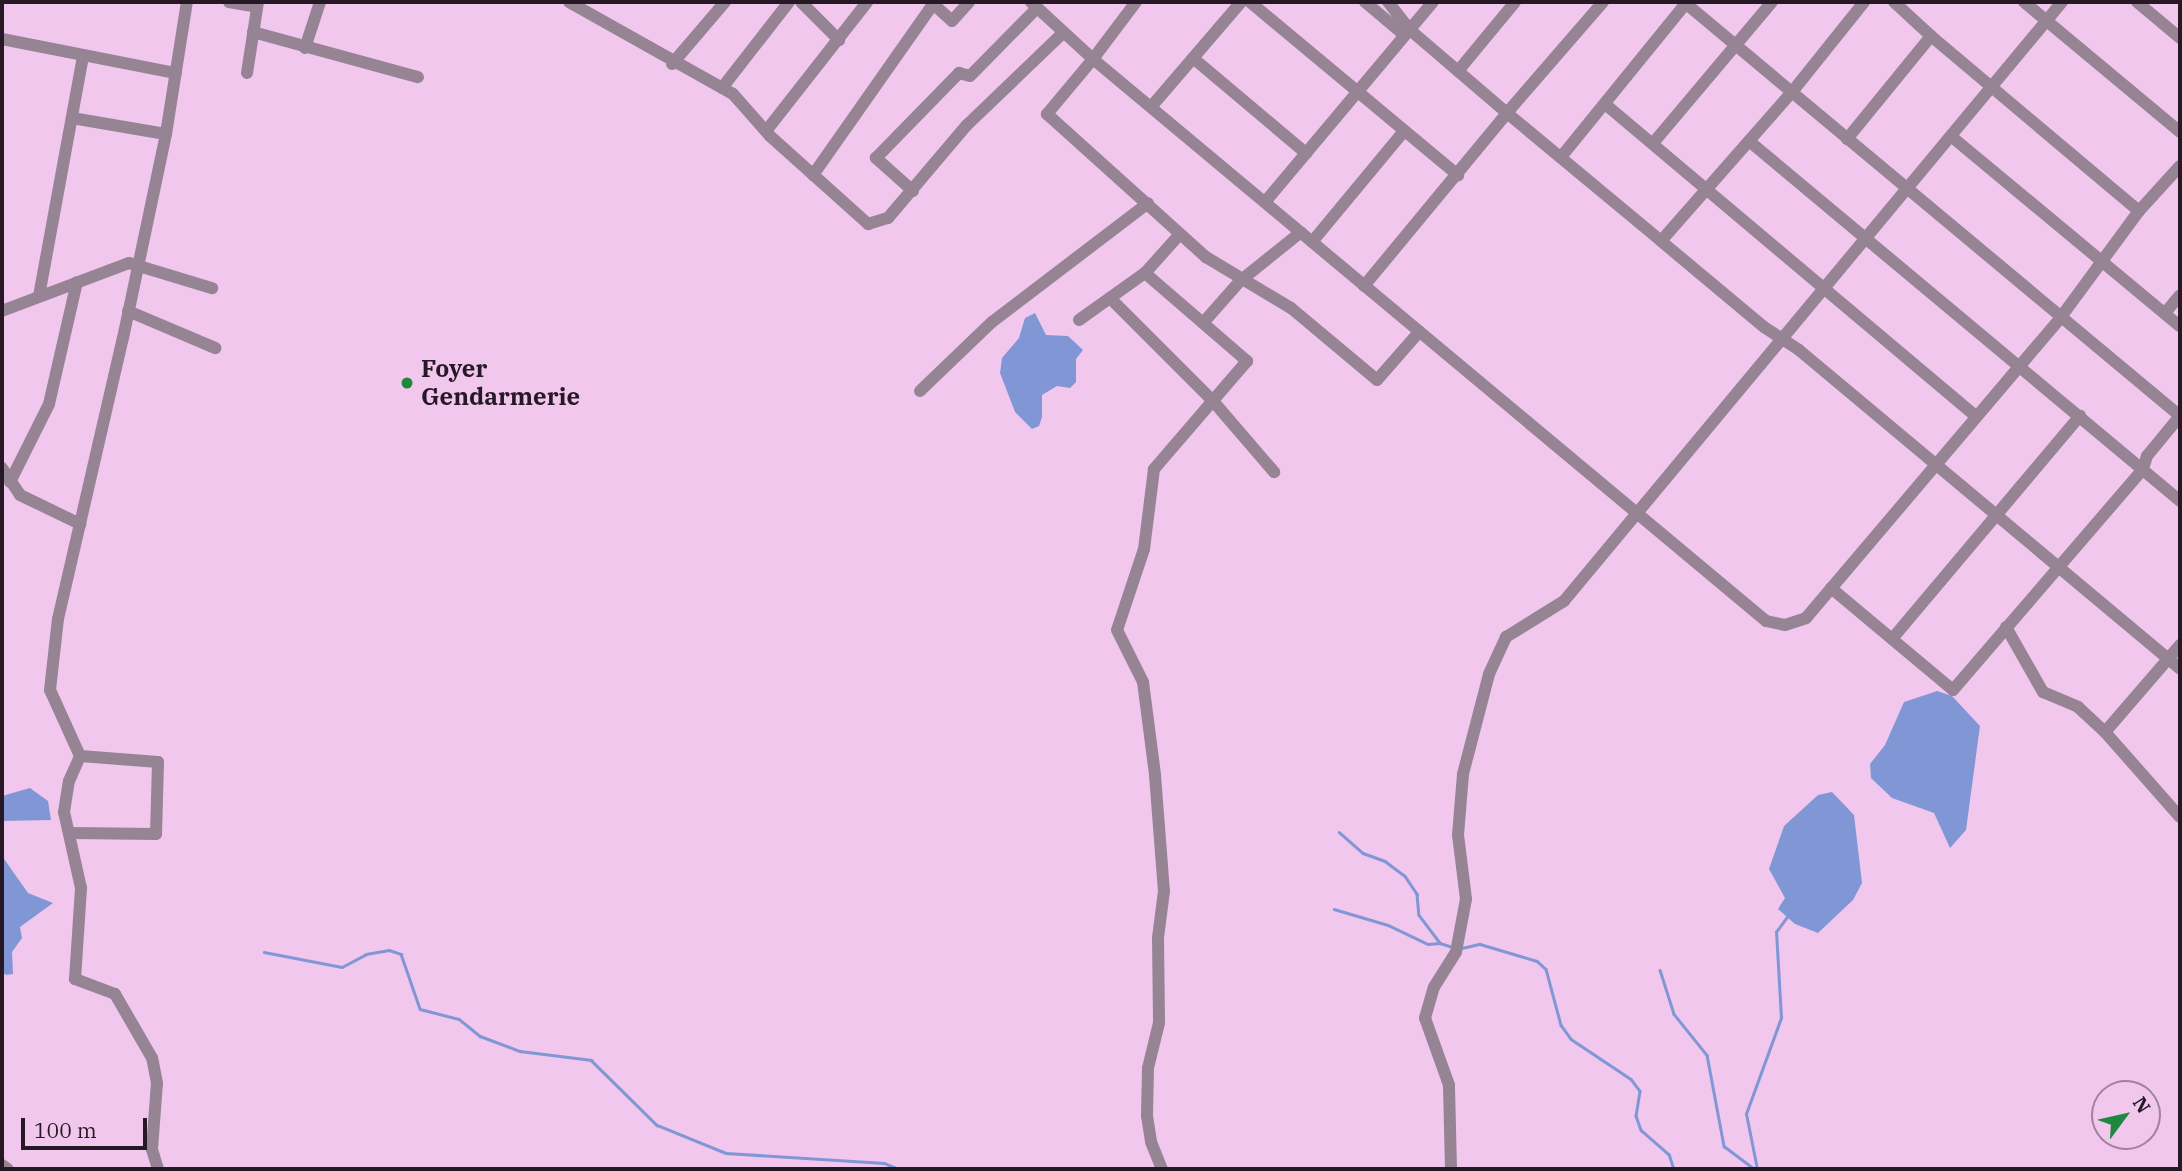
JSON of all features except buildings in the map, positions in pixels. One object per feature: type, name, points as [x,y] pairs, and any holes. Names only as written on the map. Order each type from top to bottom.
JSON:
[{"type":"street","points":[[158,1169],[152,1149],[157,1083],[152,1058],[115,994],[75,979],[80,888],[71,834],[64,813],[69,781],[80,756],[50,690],[58,619],[166,134],[187,2]]},
{"type":"street","points":[[229,2],[258,4],[247,73]]},
{"type":"street","points":[[305,48],[320,2]]},
{"type":"street","points":[[569,2],[640,39],[672,64],[722,88],[740,100],[766,131],[868,224],[888,218],[967,125],[1063,33]]},
{"type":"street","points":[[672,64],[725,2]]},
{"type":"street","points":[[722,88],[789,2]]},
{"type":"street","points":[[801,2],[839,40]]},
{"type":"street","points":[[766,131],[867,2]]},
{"type":"street","points":[[813,175],[932,3],[951,21],[969,2]]},
{"type":"street","points":[[1136,2],[1047,114],[1180,234],[1240,281],[1291,308],[1377,380],[1419,332]]},
{"type":"street","points":[[1151,107],[1241,2]]},
{"type":"street","points":[[1250,2],[1458,175]]},
{"type":"street","points":[[1365,2],[1458,71],[2180,669]]},
{"type":"street","points":[[1388,2],[1406,32]]},
{"type":"street","points":[[1265,202],[1354,90],[1433,2]]},
{"type":"street","points":[[1458,71],[1516,2]]},
{"type":"street","points":[[1364,286],[1603,2]]},
{"type":"street","points":[[1654,142],[1772,2]]},
{"type":"street","points":[[1661,240],[1792,92],[1864,2]]},
{"type":"street","points":[[1894,2],[2139,211]]},
{"type":"street","points":[[2024,2],[2180,132]]},
{"type":"street","points":[[1451,1169],[1449,1085],[1425,1018],[1434,987],[1456,951],[1466,898],[1458,835],[1463,774],[1489,674],[1506,638],[1564,601],[1780,337],[1908,192],[2062,2]]},
{"type":"street","points":[[2137,2],[2180,38]]},
{"type":"street","points":[[1561,157],[1685,3],[1908,192],[2180,416],[2147,456],[2143,469],[1953,690],[1830,588]]},
{"type":"street","points":[[913,191],[876,158],[959,73],[970,76],[1034,5],[1093,59],[1638,511],[1766,621],[1785,625],[1807,618],[2061,317],[2139,211],[2180,166]]},
{"type":"street","points":[[253,32],[418,77]]},
{"type":"street","points":[[1847,139],[1931,36]]},
{"type":"street","points":[[2,39],[176,73]]},
{"type":"street","points":[[39,296],[83,56]]},
{"type":"street","points":[[1193,58],[1306,153]]},
{"type":"street","points":[[1605,104],[1709,187],[1976,416]]},
{"type":"street","points":[[72,118],[166,134]]},
{"type":"street","points":[[1312,242],[1404,131]]},
{"type":"street","points":[[1952,137],[2180,326]]},
{"type":"street","points":[[1749,141],[2021,364],[2180,500]]},
{"type":"street","points":[[920,391],[992,322],[1148,203]]},
{"type":"street","points":[[1203,323],[1240,281],[1301,232]]},
{"type":"street","points":[[1079,320],[1145,273],[1180,234]]},
{"type":"street","points":[[2,311],[77,282],[136,264],[212,288]]},
{"type":"street","points":[[1145,273],[1247,361],[1154,469],[1144,549],[1117,630],[1143,682],[1155,775],[1164,891],[1158,938],[1159,1023],[1148,1068],[1147,1116],[1162,1169]]},
{"type":"street","points":[[10,482],[49,404],[77,282]]},
{"type":"street","points":[[2165,313],[2180,295]]},
{"type":"street","points":[[1110,299],[1213,401],[1273,472]]},
{"type":"street","points":[[128,311],[215,348]]},
{"type":"street","points":[[1892,639],[2081,416]]},
{"type":"street","points":[[2,468],[20,495],[80,524]]},
{"type":"street","points":[[2006,627],[2043,692],[2078,707],[2105,732],[2180,817]]},
{"type":"street","points":[[2105,732],[2180,645]]},
{"type":"street","points":[[71,834],[156,834],[158,762],[80,756]]},
{"type":"street","points":[[2,1165],[8,1169]]},
{"type":"water","points":[[1035,313],[1046,335],[1068,336],[1083,350],[1076,359],[1076,382],[1070,388],[1057,386],[1042,395],[1042,417],[1039,426],[1032,429],[1015,412],[1000,373],[1002,358],[1019,338],[1025,318]]},
{"type":"water","points":[[1937,691],[1952,696],[1980,726],[1966,830],[1950,848],[1934,813],[1892,798],[1871,778],[1870,764],[1885,745],[1904,702]]},
{"type":"water","points":[[30,788],[48,801],[51,820],[2,821],[2,796]]},
{"type":"water","points":[[1832,792],[1854,815],[1862,883],[1853,900],[1818,933],[1795,924],[1778,909],[1785,898],[1769,869],[1784,826],[1818,795]]},
{"type":"water","points":[[2,856],[28,893],[53,903],[20,927],[22,938],[12,952],[13,974],[6,975],[2,972]]},
{"type":"waterway","points":[[1339,832],[1363,853],[1385,861],[1405,876],[1417,894],[1419,915],[1440,943],[1452,947]]},
{"type":"waterway","points":[[1334,909],[1388,925],[1428,944],[1440,943]]},
{"type":"waterway","points":[[1757,1169],[1746,1114],[1781,1018],[1776,932],[1787,917]]},
{"type":"waterway","points":[[1462,948],[1480,944],[1537,961],[1546,969],[1561,1025],[1571,1039],[1631,1079],[1640,1091],[1636,1116],[1641,1130],[1669,1154],[1674,1169]]},
{"type":"waterway","points":[[264,952],[342,967],[366,954],[389,950],[401,954],[420,1009],[459,1019],[480,1036],[520,1051],[591,1060],[657,1125],[726,1153],[884,1163],[899,1169]]},
{"type":"waterway","points":[[1660,970],[1674,1014],[1707,1055],[1724,1146],[1755,1169]]},
{"type":"place","name":"Foyer Gendarmerie","points":[[407,383]]}]
